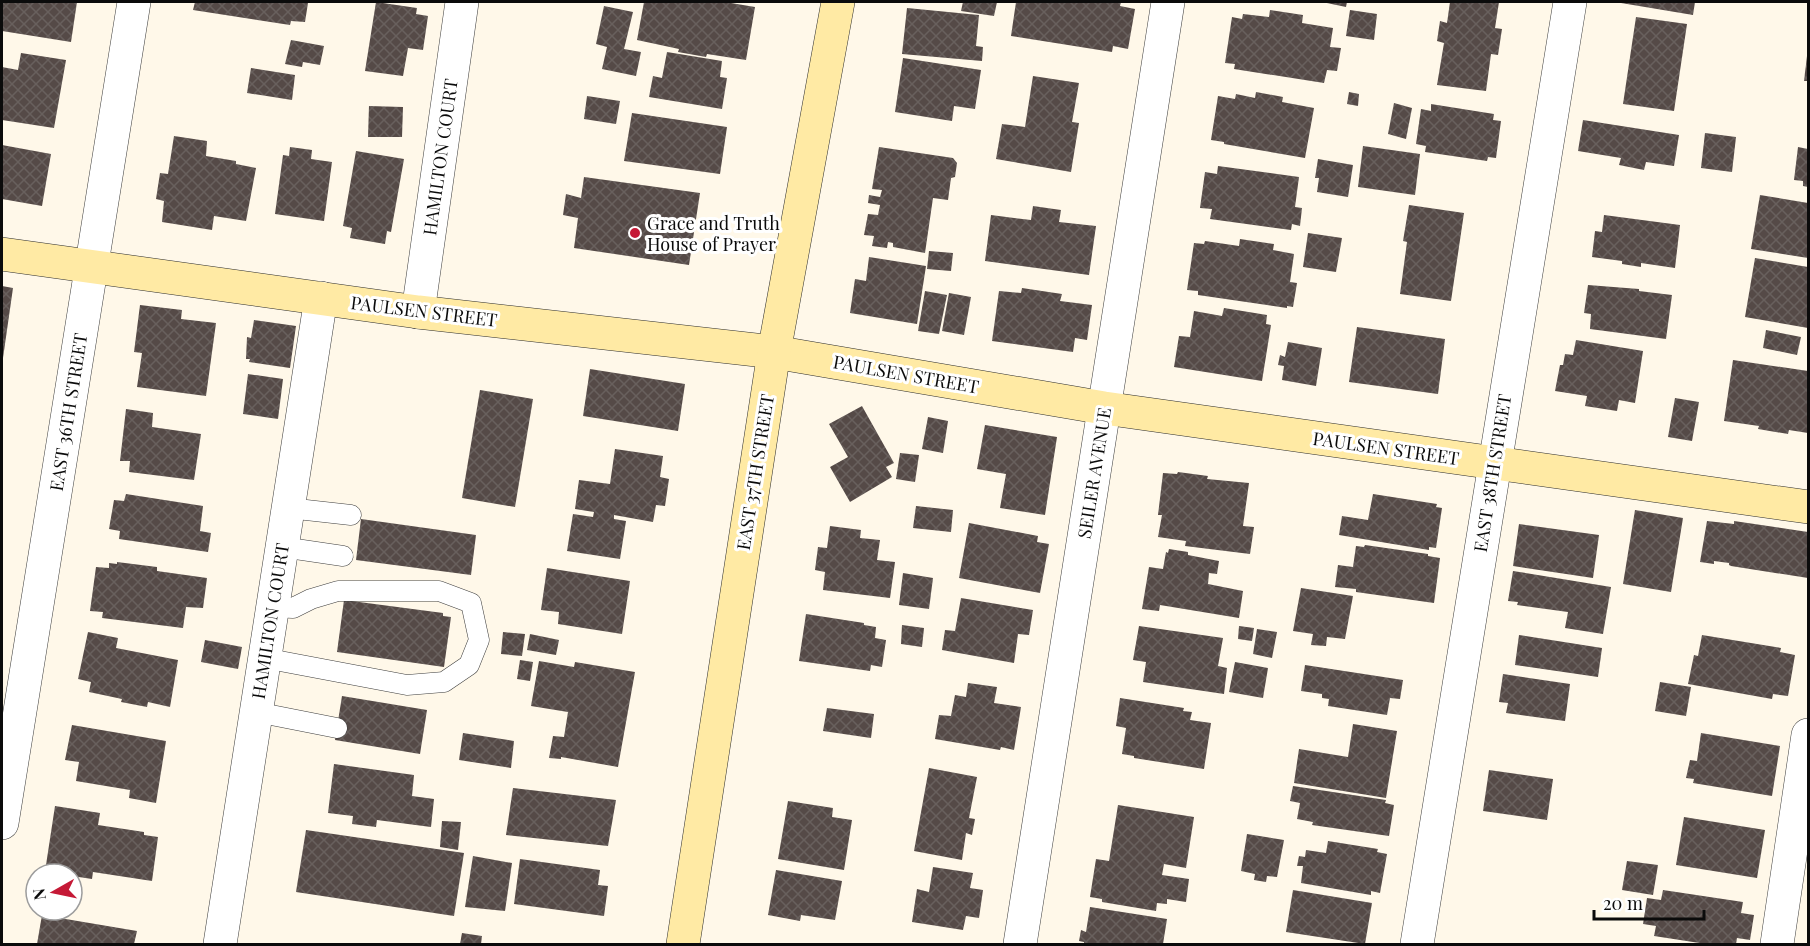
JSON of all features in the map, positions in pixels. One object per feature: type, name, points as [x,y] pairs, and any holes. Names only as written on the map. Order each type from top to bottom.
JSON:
[{"type":"street","name":"EAST 36TH STREET","points":[[2,823],[134,2]]},
{"type":"street","name":"HAMILTON COURT","points":[[418,312],[462,2]]},
{"type":"street","name":"EAST 37TH STREET","points":[[683,945],[774,352],[838,2]]},
{"type":"street","name":"SEILER AVENUE","points":[[1020,945],[1168,2]]},
{"type":"street","name":"EAST 38TH STREET","points":[[1417,945],[1570,2]]},
{"type":"street","name":"PAULSEN STREET","points":[[2,254],[418,312],[774,352],[1104,408],[1809,507]]},
{"type":"street","name":"HAMILTON COURT","points":[[220,945],[321,298]]},
{"type":"street","points":[[1777,945],[1809,735]]},
{"type":"lane","points":[[288,508],[351,515]]},
{"type":"lane","points":[[282,547],[343,556]]},
{"type":"lane","points":[[264,658],[407,685],[444,682],[469,665],[479,640],[471,603],[439,591],[338,591],[310,599],[292,608],[273,607]]},
{"type":"lane","points":[[256,712],[337,728]]},
{"type":"building","points":[[2,2],[77,2],[71,42],[2,31]]},
{"type":"building","points":[[195,2],[308,3],[305,22],[291,21],[290,25],[193,10]]},
{"type":"building","points":[[376,2],[417,8],[416,14],[428,16],[423,50],[408,48],[403,76],[365,71]]},
{"type":"building","points":[[644,2],[725,2],[755,7],[746,60],[678,52],[679,49],[637,40]]},
{"type":"building","points":[[963,2],[997,2],[994,16],[961,11]]},
{"type":"building","points":[[1016,2],[1121,2],[1120,6],[1135,9],[1128,49],[1113,46],[1112,52],[1011,36]]},
{"type":"building","points":[[1322,2],[1347,2],[1346,7]]},
{"type":"building","points":[[1450,2],[1499,2],[1495,28],[1502,29],[1498,55],[1491,54],[1486,91],[1437,85],[1444,43],[1437,41],[1440,21],[1447,23]]},
{"type":"building","points":[[1615,2],[1695,2],[1693,15]]},
{"type":"building","points":[[604,6],[633,12],[624,49],[641,52],[636,76],[602,69],[607,47],[596,44]]},
{"type":"building","points":[[907,8],[979,15],[976,46],[983,47],[982,61],[902,54]]},
{"type":"building","points":[[1270,10],[1303,15],[1302,23],[1333,28],[1330,47],[1341,48],[1337,71],[1327,70],[1324,83],[1234,69],[1235,64],[1225,63],[1232,17],[1242,19],[1243,14],[1269,17]]},
{"type":"building","points":[[1350,10],[1377,14],[1374,40],[1346,36]]},
{"type":"building","points":[[1636,17],[1687,24],[1674,111],[1623,104]]},
{"type":"building","points":[[291,40],[324,46],[320,65],[303,62],[302,67],[285,64]]},
{"type":"building","points":[[667,52],[722,61],[720,77],[727,78],[722,109],[649,97],[653,76],[662,78]]},
{"type":"building","points":[[21,53],[66,60],[54,128],[2,120],[2,67],[18,70]]},
{"type":"building","points":[[1807,56],[1808,81],[1804,81]]},
{"type":"building","points":[[903,58],[981,70],[975,109],[954,106],[952,121],[895,112]]},
{"type":"building","points":[[251,68],[295,75],[292,100],[247,93]]},
{"type":"building","points":[[1033,76],[1079,83],[1072,122],[1079,123],[1071,172],[996,159],[1002,124],[1025,127]]},
{"type":"building","points":[[1256,92],[1283,97],[1282,102],[1314,108],[1305,158],[1211,140],[1218,96],[1235,99],[1236,94],[1255,98]]},
{"type":"building","points":[[1349,92],[1359,94],[1358,106],[1347,104]]},
{"type":"building","points":[[587,96],[620,101],[616,124],[584,119]]},
{"type":"building","points":[[1394,103],[1412,108],[1406,139],[1388,134]]},
{"type":"building","points":[[1431,104],[1494,114],[1493,120],[1501,121],[1496,158],[1488,157],[1487,161],[1425,152],[1426,146],[1416,144],[1421,109],[1431,111]]},
{"type":"building","points":[[369,106],[403,107],[402,137],[368,137]]},
{"type":"building","points":[[632,113],[727,127],[720,174],[624,161]]},
{"type":"building","points":[[1583,120],[1679,135],[1674,166],[1646,162],[1644,170],[1619,165],[1621,158],[1578,151]]},
{"type":"building","points":[[1705,133],[1736,137],[1732,172],[1701,168]]},
{"type":"building","points":[[174,136],[207,141],[206,156],[236,161],[236,164],[256,168],[246,221],[214,216],[212,230],[162,222],[164,201],[156,199],[160,173],[168,174]]},
{"type":"building","points":[[2,145],[51,154],[42,206],[2,199]]},
{"type":"building","points":[[1363,146],[1420,154],[1415,195],[1358,187]]},
{"type":"building","points":[[290,147],[312,150],[311,159],[332,162],[324,221],[275,214],[283,155],[289,156]]},
{"type":"building","points":[[879,147],[953,158],[957,163],[955,177],[951,178],[948,200],[933,198],[925,253],[893,247],[893,243],[888,242],[887,248],[872,246],[874,236],[864,235],[868,214],[878,215],[880,205],[868,203],[869,195],[880,197],[882,190],[872,189]]},
{"type":"building","points":[[1798,147],[1808,149],[1808,187],[1803,186],[1803,181],[1794,180]]},
{"type":"building","points":[[356,151],[404,159],[391,232],[387,231],[385,244],[350,238],[352,228],[343,226]]},
{"type":"building","points":[[1318,159],[1353,165],[1348,197],[1317,192],[1319,178],[1315,178]]},
{"type":"building","points":[[1218,166],[1299,177],[1295,207],[1302,208],[1300,226],[1292,224],[1291,230],[1210,219],[1212,209],[1200,208],[1205,172],[1217,174]]},
{"type":"building","name":"Grace and Truth House of Prayer","points":[[584,177],[700,193],[689,265],[574,248],[578,218],[563,215],[566,194],[581,198]]},
{"type":"building","points":[[1760,195],[1808,203],[1808,258],[1751,249]]},
{"type":"building","points":[[1409,205],[1464,213],[1451,301],[1400,294],[1407,242],[1403,241]]},
{"type":"building","points":[[1033,206],[1061,210],[1059,222],[1096,226],[1089,275],[985,261],[991,215],[1031,220]]},
{"type":"building","points":[[1604,215],[1680,225],[1675,268],[1641,263],[1641,267],[1622,264],[1622,261],[1592,257],[1595,231],[1602,232]]},
{"type":"building","points":[[1308,233],[1342,238],[1336,272],[1303,267]]},
{"type":"building","points":[[1240,239],[1274,244],[1273,250],[1294,254],[1290,282],[1297,283],[1293,307],[1198,295],[1198,291],[1187,290],[1194,243],[1204,244],[1205,241],[1239,246]]},
{"type":"building","points":[[929,251],[953,253],[951,271],[927,269]]},
{"type":"building","points":[[869,257],[926,266],[917,324],[850,313],[855,279],[866,281]]},
{"type":"building","points":[[1755,258],[1808,267],[1808,328],[1745,317]]},
{"type":"building","points":[[1588,285],[1639,289],[1639,291],[1672,295],[1666,339],[1590,329],[1591,314],[1584,313]]},
{"type":"building","points":[[2,286],[13,288],[3,358],[2,358]]},
{"type":"building","points":[[1022,288],[1062,294],[1060,301],[1092,305],[1087,340],[1075,338],[1073,352],[992,341],[999,291],[1021,293]]},
{"type":"building","points":[[925,291],[947,295],[939,334],[918,331]]},
{"type":"building","points":[[949,293],[971,297],[964,335],[942,331]]},
{"type":"building","points":[[140,305],[182,310],[181,319],[216,323],[206,396],[137,387],[142,353],[134,352]]},
{"type":"building","points":[[1224,308],[1267,315],[1266,324],[1271,325],[1262,381],[1174,367],[1179,336],[1190,337],[1194,311],[1222,316]]},
{"type":"building","points":[[254,320],[296,326],[290,368],[249,362],[250,359],[246,359],[247,337],[251,338]]},
{"type":"building","points":[[1357,327],[1445,339],[1438,394],[1349,382]]},
{"type":"building","points":[[1766,330],[1801,337],[1797,355],[1763,348]]},
{"type":"building","points":[[1576,340],[1643,351],[1635,403],[1619,400],[1617,411],[1585,406],[1587,396],[1555,391],[1560,365],[1563,365],[1565,354],[1573,355]]},
{"type":"building","points":[[1288,342],[1322,348],[1316,386],[1282,380],[1284,366],[1278,365],[1280,355],[1285,357]]},
{"type":"building","points":[[1733,360],[1808,371],[1808,433],[1789,430],[1788,434],[1758,429],[1759,426],[1724,421]]},
{"type":"building","points":[[590,369],[685,384],[678,431],[583,416]]},
{"type":"building","points":[[248,374],[283,379],[278,419],[243,414]]},
{"type":"building","points":[[480,390],[533,399],[515,507],[462,498]]},
{"type":"building","points":[[1675,398],[1699,402],[1692,441],[1668,437]]},
{"type":"building","points":[[862,406],[894,463],[886,467],[892,477],[850,502],[830,467],[848,457],[829,424]]},
{"type":"building","points":[[126,409],[153,413],[152,427],[201,434],[194,480],[129,472],[130,461],[120,461]]},
{"type":"building","points":[[928,417],[948,421],[943,453],[922,449]]},
{"type":"building","points":[[985,425],[1057,437],[1045,515],[1000,508],[1006,474],[977,469]]},
{"type":"building","points":[[615,449],[663,456],[660,477],[669,479],[665,506],[656,505],[653,522],[614,515],[614,519],[626,521],[620,559],[567,551],[573,514],[593,517],[594,512],[575,509],[579,480],[610,484]]},
{"type":"building","points":[[900,453],[919,455],[915,482],[896,479]]},
{"type":"building","points":[[1178,472],[1208,476],[1207,479],[1249,483],[1243,526],[1254,527],[1250,554],[1185,546],[1186,541],[1158,537],[1162,515],[1158,515],[1163,473],[1177,474]]},
{"type":"building","points":[[126,494],[203,506],[200,531],[211,533],[208,552],[119,539],[120,531],[109,529],[114,500],[124,501]]},
{"type":"building","points":[[1373,494],[1437,504],[1436,507],[1442,508],[1436,548],[1429,547],[1429,550],[1339,535],[1342,516],[1368,520]]},
{"type":"building","points":[[916,506],[953,510],[951,532],[913,528]]},
{"type":"building","points":[[1635,510],[1683,518],[1671,592],[1623,584]]},
{"type":"building","points":[[361,519],[476,535],[471,575],[356,560]]},
{"type":"building","points":[[1707,521],[1734,524],[1734,521],[1808,532],[1808,578],[1731,566],[1729,563],[1700,562]]},
{"type":"building","points":[[969,523],[1038,536],[1037,542],[1049,544],[1040,593],[959,578]]},
{"type":"building","points":[[1519,524],[1599,535],[1593,578],[1513,566]]},
{"type":"building","points":[[830,526],[861,530],[860,538],[880,540],[877,560],[895,562],[890,598],[823,590],[825,572],[815,570],[818,547],[827,548]]},
{"type":"building","points":[[1365,545],[1428,554],[1428,556],[1440,558],[1434,603],[1335,587],[1338,565],[1353,567],[1356,546],[1364,547]]},
{"type":"building","points":[[1169,549],[1219,561],[1217,574],[1209,573],[1208,584],[1243,591],[1239,618],[1160,605],[1159,611],[1142,609],[1149,567],[1163,569],[1166,552],[1168,553]]},
{"type":"building","points":[[117,562],[157,567],[157,571],[207,578],[203,608],[186,607],[183,628],[102,618],[103,612],[90,611],[96,567],[109,568],[109,563],[117,564]]},
{"type":"building","points":[[547,568],[630,581],[622,634],[558,624],[559,612],[541,610]]},
{"type":"building","points":[[1513,571],[1611,587],[1603,634],[1565,628],[1568,612],[1517,605],[1518,602],[1508,601]]},
{"type":"building","points":[[903,573],[933,578],[929,609],[899,605]]},
{"type":"building","points":[[1301,588],[1353,596],[1345,639],[1327,637],[1326,646],[1311,645],[1313,634],[1293,631]]},
{"type":"building","points":[[961,598],[1033,610],[1029,635],[1018,634],[1014,663],[942,650],[945,630],[955,631]]},
{"type":"building","points":[[344,600],[443,613],[443,616],[451,617],[444,667],[337,652]]},
{"type":"building","points":[[806,614],[876,627],[875,638],[886,640],[882,667],[871,665],[870,671],[799,661]]},
{"type":"building","points":[[902,625],[924,628],[922,647],[901,644]]},
{"type":"building","points":[[1139,626],[1223,638],[1218,666],[1227,668],[1224,694],[1143,682],[1146,662],[1133,660]]},
{"type":"building","points":[[1239,626],[1254,628],[1252,641],[1238,639]]},
{"type":"building","points":[[1257,629],[1277,632],[1272,658],[1253,654]]},
{"type":"building","points":[[88,632],[118,638],[116,648],[178,660],[170,707],[148,702],[147,707],[89,692],[91,682],[78,679]]},
{"type":"building","points":[[503,632],[525,634],[522,656],[501,654]]},
{"type":"building","points":[[530,634],[559,640],[556,655],[527,650]]},
{"type":"building","points":[[1519,635],[1602,648],[1598,677],[1515,665]]},
{"type":"building","points":[[1702,635],[1781,648],[1780,652],[1795,655],[1788,696],[1773,694],[1772,699],[1688,684],[1694,655],[1698,656]]},
{"type":"building","points":[[205,640],[242,647],[238,669],[201,662]]},
{"type":"building","points":[[520,660],[533,662],[530,681],[517,679]]},
{"type":"building","points":[[539,661],[574,667],[575,662],[635,672],[618,767],[561,757],[561,759],[549,758],[553,736],[564,737],[568,712],[531,706]]},
{"type":"building","points":[[1235,662],[1268,668],[1263,698],[1229,692]]},
{"type":"building","points":[[1305,665],[1403,680],[1400,699],[1390,698],[1387,715],[1328,706],[1329,699],[1322,698],[1322,694],[1301,691]]},
{"type":"building","points":[[1503,674],[1570,684],[1565,721],[1506,713],[1508,703],[1499,702]]},
{"type":"building","points":[[1660,682],[1691,687],[1686,716],[1655,711]]},
{"type":"building","points":[[968,683],[997,687],[994,703],[1021,707],[1014,750],[1001,747],[1000,750],[935,739],[939,715],[951,716],[955,695],[966,697]]},
{"type":"building","points":[[342,696],[427,710],[420,754],[335,740]]},
{"type":"building","points":[[1120,698],[1184,708],[1183,711],[1192,712],[1190,720],[1211,723],[1204,769],[1122,754],[1126,728],[1116,726]]},
{"type":"building","points":[[827,708],[874,714],[871,738],[823,731]]},
{"type":"building","points":[[1353,724],[1397,731],[1386,798],[1294,783],[1299,749],[1348,757]]},
{"type":"building","points":[[72,725],[166,741],[156,803],[129,798],[130,790],[76,781],[79,762],[65,760]]},
{"type":"building","points":[[463,733],[514,741],[511,768],[459,760]]},
{"type":"building","points":[[1701,733],[1780,746],[1772,796],[1693,783],[1694,779],[1686,778],[1690,760],[1697,761]]},
{"type":"building","points":[[334,764],[414,775],[412,796],[434,799],[431,827],[377,820],[376,827],[352,824],[353,816],[328,813]]},
{"type":"building","points":[[929,768],[977,777],[969,818],[975,819],[972,835],[966,833],[962,860],[914,851]]},
{"type":"building","points":[[1489,770],[1553,779],[1547,820],[1483,811]]},
{"type":"building","points":[[1293,786],[1386,800],[1385,803],[1394,805],[1389,836],[1312,825],[1313,822],[1297,819],[1300,803],[1290,801]]},
{"type":"building","points":[[513,788],[616,800],[608,846],[506,835]]},
{"type":"building","points":[[788,801],[833,808],[832,817],[852,820],[844,870],[778,859]]},
{"type":"building","points":[[1118,805],[1194,817],[1186,868],[1164,864],[1162,875],[1189,879],[1186,902],[1167,899],[1167,904],[1157,903],[1156,911],[1102,902],[1102,899],[1090,897],[1096,859],[1109,861]]},
{"type":"building","points":[[55,806],[100,813],[98,825],[144,832],[144,835],[158,837],[152,881],[93,872],[92,879],[84,878],[84,862],[46,862]]},
{"type":"building","points":[[1684,817],[1765,830],[1757,878],[1676,865]]},
{"type":"building","points":[[442,821],[461,822],[458,850],[440,847]]},
{"type":"building","points":[[306,830],[464,853],[454,916],[296,892]]},
{"type":"building","points":[[1247,834],[1284,840],[1277,877],[1267,876],[1266,882],[1254,880],[1255,874],[1241,871]]},
{"type":"building","points":[[1328,841],[1378,849],[1377,852],[1387,854],[1380,893],[1371,891],[1371,895],[1301,883],[1303,866],[1297,866],[1299,856],[1305,857],[1306,850],[1326,853]]},
{"type":"building","points":[[473,856],[512,863],[505,911],[465,907]]},
{"type":"building","points":[[520,859],[600,870],[598,885],[608,886],[604,916],[514,904]]},
{"type":"building","points":[[1627,861],[1658,865],[1653,895],[1622,890]]},
{"type":"building","points":[[933,867],[973,873],[970,888],[983,890],[979,918],[966,916],[963,930],[912,922],[917,889],[929,892]]},
{"type":"building","points":[[776,870],[842,881],[835,920],[801,915],[800,921],[768,915]]},
{"type":"building","points":[[1293,890],[1372,903],[1365,944],[1286,932]]},
{"type":"building","points":[[1663,890],[1743,902],[1741,913],[1754,915],[1750,940],[1737,938],[1736,944],[1706,944],[1654,936],[1656,926],[1643,924],[1647,898],[1661,900]]},
{"type":"building","points":[[1090,907],[1167,919],[1163,944],[1084,944],[1079,941],[1081,930],[1086,932]]},
{"type":"building","points":[[41,922],[84,922],[137,931],[134,944],[37,944]]},
{"type":"building","points":[[462,933],[482,936],[481,944],[460,944]]},
{"type":"place","name":"Grace and Truth House of Prayer","points":[[635,233]]}]
